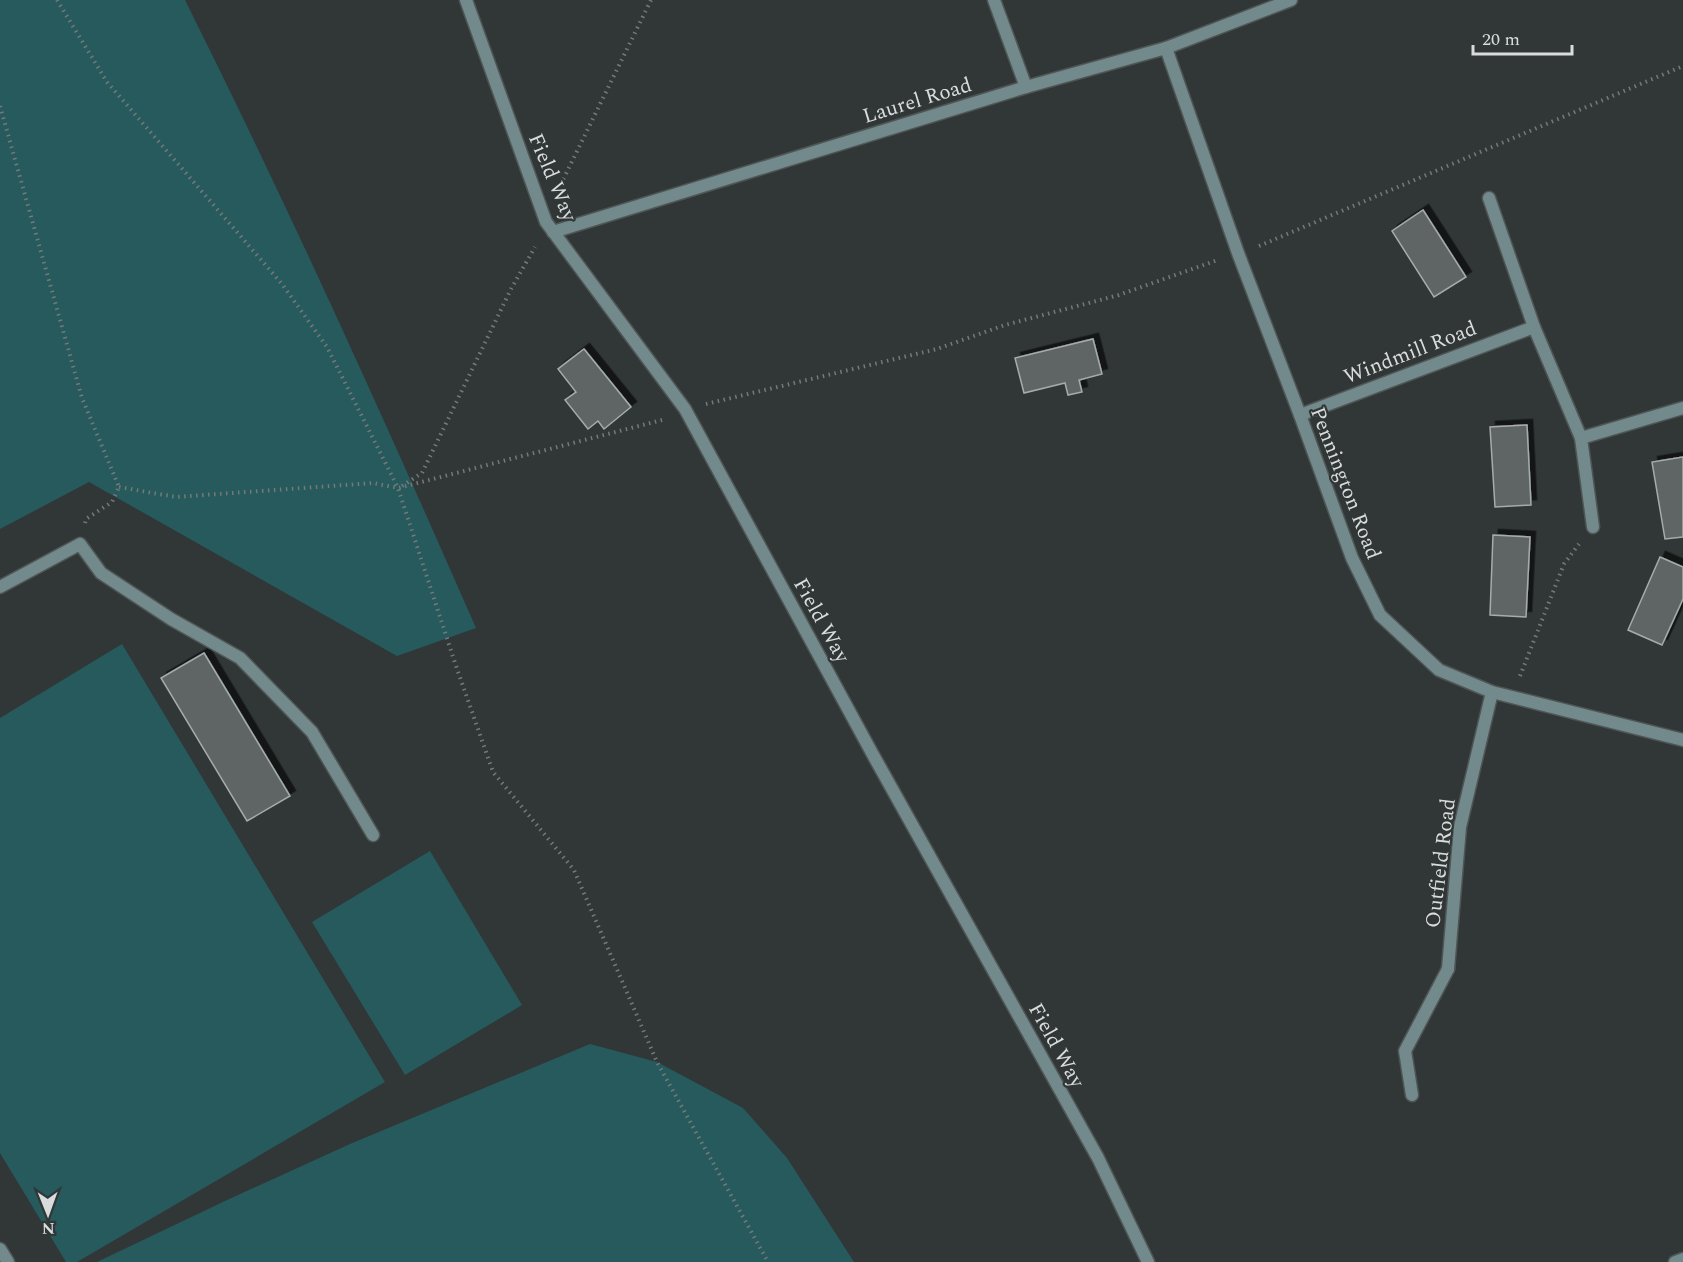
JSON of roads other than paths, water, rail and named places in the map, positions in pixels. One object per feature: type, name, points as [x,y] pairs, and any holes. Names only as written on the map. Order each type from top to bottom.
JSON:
[{"type":"street","name":"Field Way","points":[[466,0],[546,222],[685,409],[872,753],[1098,1158],[1148,1262]]},
{"type":"street","points":[[994,0],[1026,87]]},
{"type":"street","name":"Laurel Road","points":[[553,232],[1026,87],[1166,48],[1291,0]]},
{"type":"street","name":"Pennington Road","points":[[1166,48],[1238,253],[1352,558],[1380,615],[1439,670],[1492,692],[1683,740]]},
{"type":"street","points":[[1490,198],[1534,327],[1581,438],[1593,527]]},
{"type":"street","name":"Windmill Road","points":[[1300,415],[1534,327]]},
{"type":"street","points":[[1581,438],[1683,408]]},
{"type":"street","points":[[0,587],[80,544],[101,573],[171,619],[240,658],[312,732],[373,835]]},
{"type":"street","name":"Outfield Road","points":[[1412,1095],[1405,1051],[1448,969],[1460,827],[1492,692]]},
{"type":"street","points":[[1675,1262],[1683,1259]]}]
